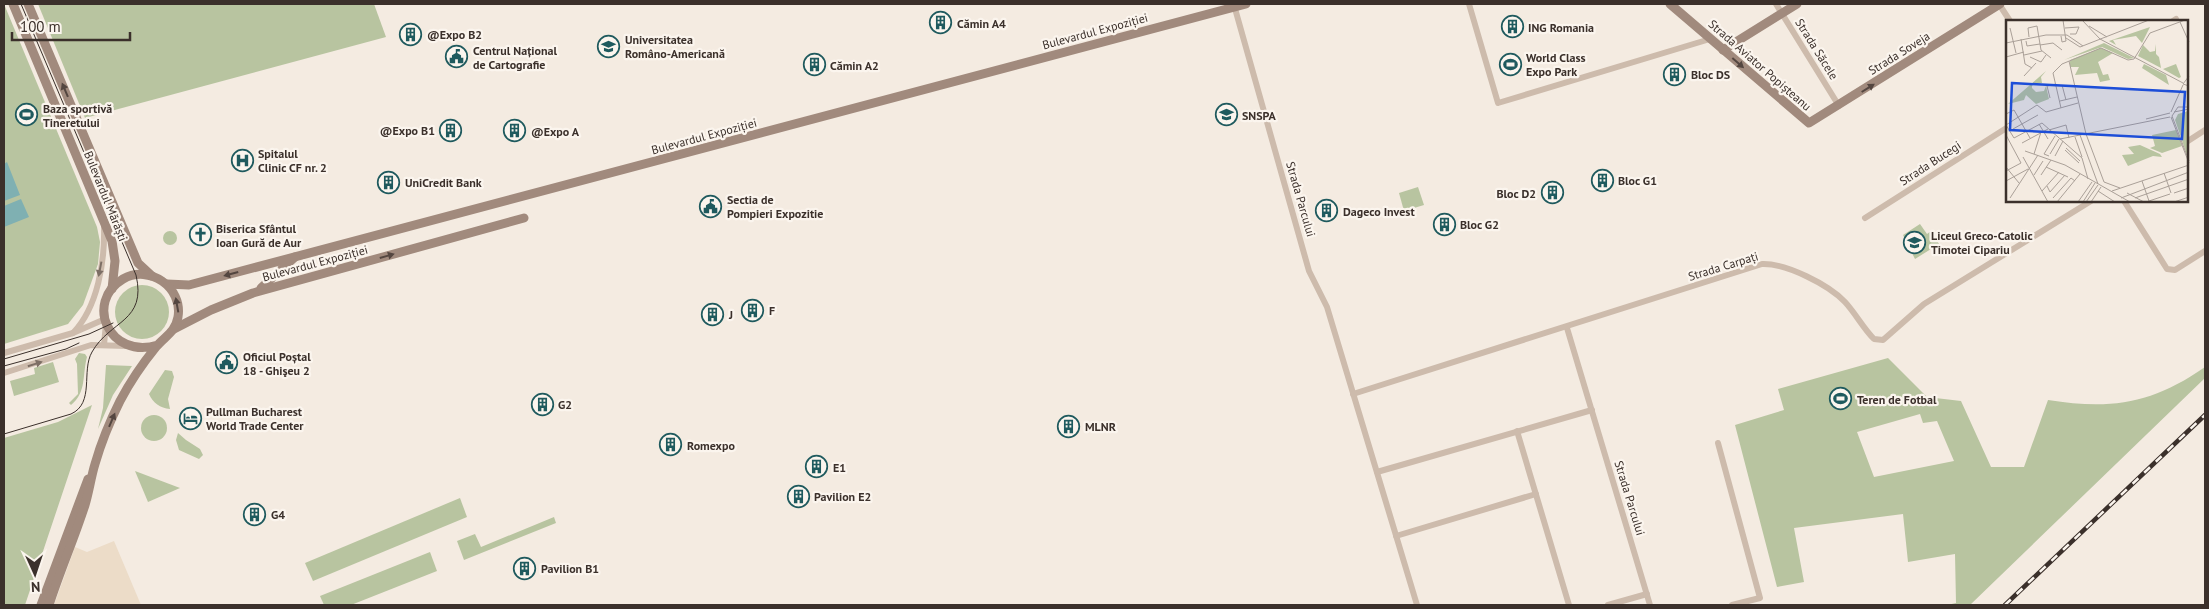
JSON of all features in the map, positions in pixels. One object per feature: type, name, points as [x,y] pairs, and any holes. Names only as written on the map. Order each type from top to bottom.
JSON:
[{"type":"street","name":"Bulevardul Mărăști","points":[[13,4],[114,248],[112,289]]},
{"type":"street","name":"Bulevardul Mărăști","points":[[28,4],[138,263],[152,276]]},
{"type":"street","name":"Bulevardul Expoziției","points":[[167,284],[189,285],[1234,5],[1246,4]]},
{"type":"street","points":[[1468,4],[1498,103],[1710,39]]},
{"type":"street","name":"Strada Aviator Popișteanu","points":[[1670,4],[1804,121],[1812,123]]},
{"type":"street","name":"Strada Săcele","points":[[1776,4],[1839,106]]},
{"type":"street","points":[[1723,50],[1797,4]]},
{"type":"street","points":[[1999,4],[2009,20]]},
{"type":"street","name":"Strada Soveja","points":[[1812,123],[1999,4]]},
{"type":"street","name":"Strada Parcului","points":[[1234,5],[1309,271],[1326,307],[1417,605]]},
{"type":"street","name":"Strada Bucegi","points":[[1865,218],[2006,128]]},
{"type":"street","points":[[2189,140],[2205,130]]},
{"type":"street","name":"Strada Carpați","points":[[1567,328],[1753,267],[1770,264],[1785,267],[1836,295],[1852,310],[1874,339],[1883,340],[1924,304],[2089,202]]},
{"type":"street","points":[[2125,202],[2165,267],[2175,270],[2205,251]]},
{"type":"street","name":"Bulevardul Expoziției","points":[[174,329],[211,310],[253,293],[524,218]]},
{"type":"street","points":[[73,333],[86,315],[97,281],[104,240],[104,220]]},
{"type":"street","points":[[253,293],[273,279],[296,257]]},
{"type":"street","points":[[41,605],[82,491],[122,397],[158,345],[174,329],[178,317],[178,304],[167,284],[152,276],[129,276],[112,289],[105,303],[104,345]]},
{"type":"street","points":[[4,353],[73,333],[105,321]]},
{"type":"street","points":[[105,321],[113,336],[127,346]]},
{"type":"street","points":[[1353,394],[1567,328]]},
{"type":"street","name":"Strada Parcului","points":[[1567,328],[1650,605]]},
{"type":"street","points":[[4,373],[82,347],[104,345],[148,348],[158,345]]},
{"type":"street","points":[[1377,472],[1592,410]]},
{"type":"street","points":[[1517,431],[1569,605]]},
{"type":"street","points":[[1718,443],[1760,598],[1732,605]]},
{"type":"street","points":[[49,605],[85,504],[94,465]]},
{"type":"street","points":[[1396,536],[1536,494]]},
{"type":"street","points":[[1608,605],[1647,594]]},
{"type":"green space","name":"Baza sportivă Tineretului","points":[[4,4],[97,227],[100,242],[98,264],[83,305],[68,324],[4,344]]},
{"type":"green space","points":[[38,4],[374,4],[386,37],[85,118]]},
{"type":"green space","points":[[1418,187],[1424,205],[1404,211],[1399,193]]},
{"type":"green space","points":[[1920,224],[1927,234],[1931,231],[1939,244],[1915,259],[1903,235]]},
{"type":"green space","points":[[167,231],[173,231],[177,238],[173,245],[167,245],[163,241],[163,235]]},
{"type":"green space","points":[[137,285],[147,285],[157,289],[165,297],[169,312],[165,327],[157,335],[147,339],[137,339],[127,335],[119,327],[115,317],[115,307],[119,297],[127,289]]},
{"type":"green space","points":[[79,353],[85,354],[87,357],[86,364],[80,395],[71,405],[69,403],[78,394],[77,364],[75,359]]},
{"type":"green space","points":[[1888,358],[1927,397],[1961,401],[1991,467],[2024,467],[2048,400],[2092,404],[2130,401],[2167,389],[2205,367],[2205,378],[1970,605],[1947,605],[1956,603],[1955,554],[1908,562],[1903,514],[1794,528],[1804,582],[1777,587],[1735,425],[1784,410],[1778,389]],"holes":[[[1920,414],[1923,423],[1937,421],[1954,461],[1874,477],[1857,432]]]},
{"type":"green space","points":[[53,362],[59,382],[14,396],[10,381],[35,374],[34,368]]},
{"type":"green space","points":[[106,365],[132,366],[113,395],[98,429],[103,408]]},
{"type":"green space","points":[[165,370],[172,371],[174,377],[168,399],[170,409],[157,404],[149,394]]},
{"type":"green space","points":[[92,405],[25,605],[4,605],[4,438],[58,422]]},
{"type":"green space","points":[[154,415],[163,419],[167,428],[163,437],[154,441],[145,437],[141,428],[145,419]]},
{"type":"green space","points":[[178,433],[200,449],[203,455],[199,459],[179,450],[176,440]]},
{"type":"green space","points":[[135,471],[180,488],[148,502]]},
{"type":"green space","points":[[460,498],[467,517],[313,581],[305,563]]},
{"type":"green space","points":[[554,517],[556,523],[464,560],[457,541],[475,534],[481,547]]},
{"type":"green space","points":[[430,552],[437,571],[351,605],[324,605],[320,596]]},
{"type":"shaded area","points":[[114,541],[141,605],[54,605],[75,547],[87,552]]},
{"type":"water","points":[[7,162],[20,195],[4,201],[4,164]]},
{"type":"water","points":[[21,199],[29,217],[4,227],[4,206]]},
{"type":"tram line","points":[[4,434],[71,414],[78,409],[85,395],[87,368],[92,352],[100,341],[132,312],[138,290],[136,275],[21,4]]},
{"type":"tram line","points":[[4,359],[89,334],[113,323]]},
{"type":"tram line","points":[[4,366],[66,349],[79,343]]},
{"type":"railway","points":[[2005,605],[2205,415]]},
{"type":"place","name":"Cămin A4","points":[[941,23]]},
{"type":"place","name":"ING Romania","points":[[1512,27]]},
{"type":"place","name":"@Expo B2","points":[[411,34]]},
{"type":"place","name":"Universitatea Româno-Americană","points":[[609,46]]},
{"type":"place","name":"Centrul Național de Cartografie","points":[[457,57]]},
{"type":"place","name":"World Class Expo Park","points":[[1510,64]]},
{"type":"place","name":"Cămin A2","points":[[814,65]]},
{"type":"place","name":"Bloc DS","points":[[1675,74]]},
{"type":"place","name":"Baza sportivă Tineretului","points":[[27,115]]},
{"type":"place","name":"SNSPA","points":[[1226,115]]},
{"type":"place","name":"@Expo B1","points":[[451,130]]},
{"type":"place","name":"@Expo A","points":[[515,131]]},
{"type":"place","name":"Spitalul Clinic CF nr. 2","points":[[242,160]]},
{"type":"place","name":"Bloc G1","points":[[1602,180]]},
{"type":"place","name":"UniCredit Bank","points":[[389,182]]},
{"type":"place","name":"Bloc D2","points":[[1552,193]]},
{"type":"place","name":"Sectia de Pompieri Expozitie","points":[[711,206]]},
{"type":"place","name":"Dageco Invest","points":[[1327,211]]},
{"type":"place","name":"Bloc G2","points":[[1444,224]]},
{"type":"place","name":"Biserica Sfântul Ioan Gură de Aur","points":[[200,235]]},
{"type":"place","name":"Liceul Greco-Catolic Timotei Cipariu","points":[[1915,242]]},
{"type":"place","name":"F","points":[[753,310]]},
{"type":"place","name":"J","points":[[713,314]]},
{"type":"place","name":"Oficiul Poștal 18 - Ghişeu 2","points":[[227,363]]},
{"type":"place","name":"Teren de Fotbal","points":[[1841,399]]},
{"type":"place","name":"G2","points":[[542,404]]},
{"type":"place","name":"Pullman Bucharest World Trade Center","points":[[190,418]]},
{"type":"place","name":"MLNR","points":[[1069,426]]},
{"type":"place","name":"Romexpo","points":[[671,445]]},
{"type":"place","name":"E1","points":[[817,467]]},
{"type":"place","name":"Pavilion E2","points":[[798,496]]},
{"type":"place","name":"G4","points":[[255,514]]},
{"type":"place","name":"Pavilion B1","points":[[525,568]]}]
